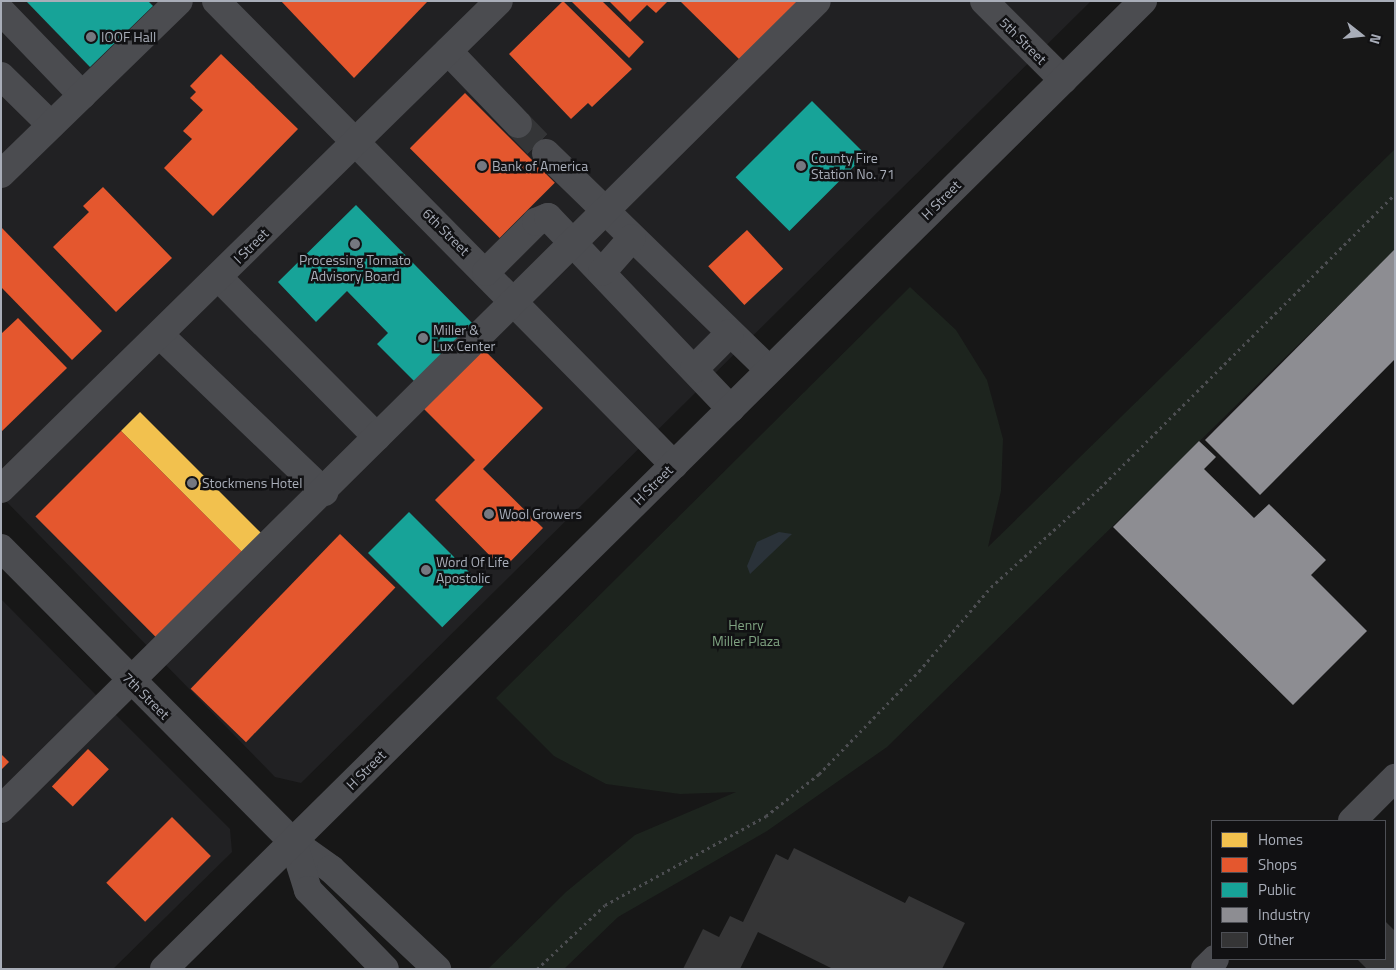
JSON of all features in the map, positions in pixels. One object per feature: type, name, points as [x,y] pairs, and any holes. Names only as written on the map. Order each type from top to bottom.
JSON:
[{"type":"street","points":[[1,174],[178,1]]},
{"type":"street","name":"6th Street","points":[[216,1],[515,300],[674,465]]},
{"type":"street","name":"I Street","points":[[1,489],[161,336],[499,1]]},
{"type":"street","points":[[1,809],[324,492],[816,1]]},
{"type":"street","name":"5th Street","points":[[984,1],[1063,80]]},
{"type":"street","name":"H Street","points":[[164,969],[1143,1]]},
{"type":"street","points":[[1,11],[82,95]]},
{"type":"street","points":[[448,51],[518,124]]},
{"type":"street","points":[[1,76],[51,125]]},
{"type":"street","points":[[546,153],[769,370]]},
{"type":"street","points":[[486,272],[536,222],[548,217],[731,409]]},
{"type":"street","points":[[602,272],[632,238]]},
{"type":"street","points":[[219,278],[377,437]]},
{"type":"street","points":[[694,369],[730,333]]},
{"type":"street","points":[[161,336],[324,492]]},
{"type":"street","name":"7th Street","points":[[1,548],[293,842],[331,869],[437,969]]},
{"type":"street","points":[[1353,820],[1395,778]]},
{"type":"street","name":"7th Street","points":[[293,842],[308,890],[385,969]]},
{"type":"street","points":[[1205,969],[1214,960]]},
{"type":"path","points":[[537,969],[605,905],[766,816],[819,774],[919,671],[991,587],[1107,481],[1395,194]]},
{"type":"shaded area","points":[[1,1],[1091,1],[301,783],[275,777],[1,496]]},
{"type":"shaded area","points":[[779,532],[792,534],[750,574],[747,566],[757,542]]},
{"type":"shaded area","points":[[1,599],[98,697],[1,793]]},
{"type":"shaded area","points":[[115,714],[230,829],[232,852],[113,969],[1,969],[1,825]]},
{"type":"green space","name":"Henry Miller Plaza","points":[[1395,149],[1395,250],[887,747],[767,831],[618,917],[564,969],[488,969],[566,892],[635,835],[736,792],[680,794],[606,784],[554,756],[496,698],[910,287],[956,330],[987,380],[1003,439],[1001,491],[988,547]]},
{"type":"building: Homes","name":"Stockmens Hotel","points":[[140,412],[262,534],[243,553],[121,431]]},
{"type":"building: Shops","points":[[281,1],[428,1],[354,78]]},
{"type":"building: Shops","points":[[563,1],[632,69],[592,107],[588,103],[571,119],[509,54]]},
{"type":"building: Shops","points":[[571,1],[602,1],[644,42],[629,58]]},
{"type":"building: Shops","points":[[609,1],[668,1],[656,13],[647,5],[630,22]]},
{"type":"building: Shops","points":[[680,1],[801,1],[740,60]]},
{"type":"building: Shops","points":[[221,54],[298,129],[213,216],[164,168],[192,139],[183,131],[203,110],[190,98],[196,92],[190,86]]},
{"type":"building: Shops","name":"Bank of America","points":[[465,93],[555,183],[500,238],[410,148]]},
{"type":"building: Shops","points":[[103,187],[172,258],[116,312],[53,247],[89,212],[83,206]]},
{"type":"building: Shops","points":[[1,227],[102,331],[72,360],[1,287]]},
{"type":"building: Shops","points":[[747,230],[783,269],[744,305],[708,266]]},
{"type":"building: Shops","points":[[18,318],[67,368],[1,432],[1,334]]},
{"type":"building: Shops","points":[[482,348],[543,408],[483,469],[543,528],[503,569],[435,500],[475,460],[423,408]]},
{"type":"building: Shops","points":[[121,431],[243,553],[158,639],[35,517]]},
{"type":"building: Shops","points":[[340,534],[395,587],[246,742],[191,689]]},
{"type":"building: Shops","points":[[88,749],[109,769],[73,807],[52,786]]},
{"type":"building: Shops","points":[[1,754],[9,762],[1,770]]},
{"type":"building: Shops","points":[[172,817],[211,856],[145,922],[106,883]]},
{"type":"building: Public","name":"IOOF Hall","points":[[26,1],[148,1],[153,6],[90,67]]},
{"type":"building: Public","name":"County Fire Station No. 71","points":[[812,101],[866,155],[789,231],[736,177]]},
{"type":"building: Public","name":"Processing Tomato Advisory Board","points":[[356,205],[476,327],[417,384],[377,344],[388,333],[347,291],[316,322],[278,282]]},
{"type":"building: Public","name":"Word Of Life Apostolic","points":[[409,512],[483,586],[442,627],[368,553]]},
{"type":"building: Industry","points":[[1395,249],[1395,359],[1260,495],[1205,440]]},
{"type":"building: Industry","points":[[1199,441],[1216,457],[1204,469],[1254,518],[1269,504],[1326,560],[1311,575],[1367,631],[1293,705],[1113,527]]},
{"type":"building: Other","points":[[794,848],[905,903],[909,896],[965,923],[942,969],[833,969],[758,932],[740,969],[683,969],[703,929],[719,937],[730,916],[743,922],[776,854],[788,860]]},
{"type":"building: Other","points":[[1386,922],[1395,931],[1395,969],[1367,969],[1358,960],[1386,960]]},
{"type":"tunnel","points":[[518,124],[546,153]]},
{"type":"place","name":"IOOF Hall","points":[[91,37]]},
{"type":"place","name":"Bank of America","points":[[482,166]]},
{"type":"place","name":"County Fire Station No. 71","points":[[801,166]]},
{"type":"place","name":"Processing Tomato Advisory Board","points":[[355,244]]},
{"type":"place","name":"Miller & Lux Center","points":[[423,338]]},
{"type":"place","name":"Stockmens Hotel","points":[[192,483]]},
{"type":"place","name":"Wool Growers","points":[[489,514]]},
{"type":"place","name":"Word Of Life Apostolic","points":[[426,570]]}]
